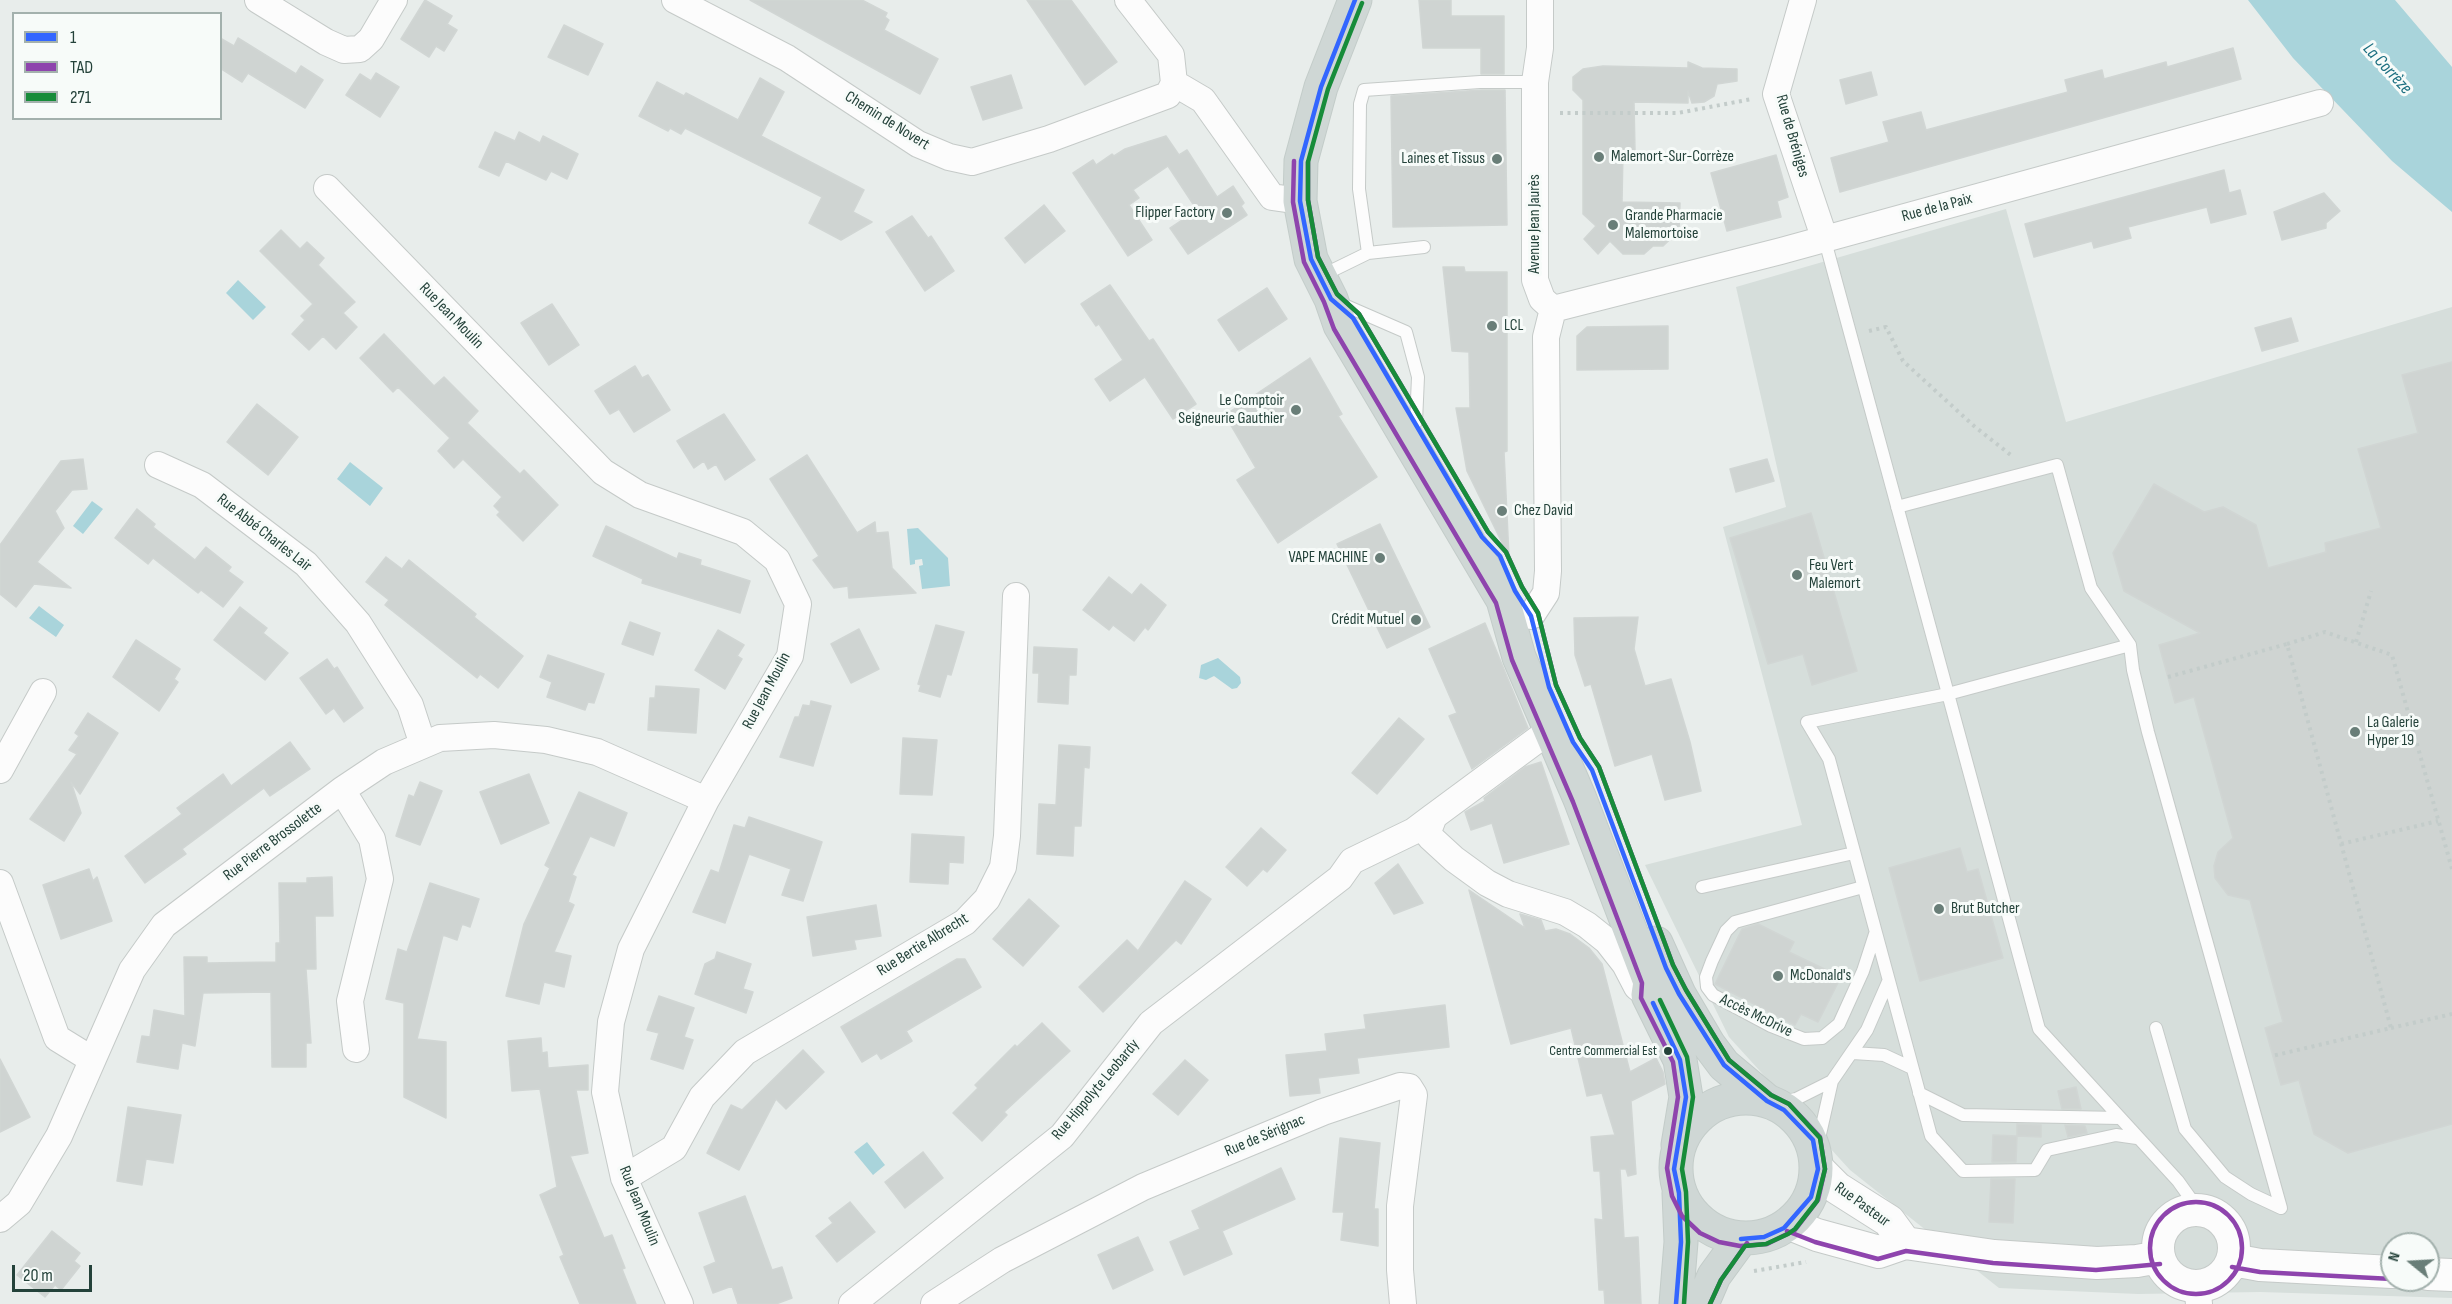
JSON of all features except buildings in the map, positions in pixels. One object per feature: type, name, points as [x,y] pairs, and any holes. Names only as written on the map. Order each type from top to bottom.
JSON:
[{"type":"main road","points":[[1355,0],[1335,47],[1311,120],[1301,161],[1300,201],[1311,258],[1326,288],[1340,326],[1516,602],[1519,657],[1580,799],[1627,921],[1650,982],[1648,995],[1680,1060],[1686,1097],[1674,1169],[1679,1193],[1681,1242],[1676,1304]]},
{"type":"main road","points":[[1326,288],[1353,318],[1482,537],[1500,556],[1516,602],[1573,742],[1592,770],[1670,976],[1709,1045],[1724,1065],[1769,1102],[1784,1110],[1813,1140],[1817,1160],[1811,1197],[1790,1224],[1764,1237],[1741,1239],[1721,1235],[1703,1226],[1688,1211],[1679,1193]]},
{"type":"main road","points":[[1678,1145],[1690,1124],[1709,1108],[1737,1099],[1769,1102]]},
{"type":"main road","points":[[1702,1304],[1714,1276],[1741,1239]]},
{"type":"street","points":[[258,0],[326,42],[344,50],[360,49],[371,39],[394,0]]},
{"type":"street","name":"Chemin de Novert","points":[[675,0],[787,58],[918,144],[949,157],[972,162],[1049,139],[1168,95],[1174,83]]},
{"type":"street","points":[[1128,0],[1171,55],[1174,83],[1203,100],[1272,197],[1300,201]]},
{"type":"street","name":"Avenue Jean Jaurès","points":[[1540,0],[1540,48],[1535,82],[1534,280],[1542,299],[1553,309]]},
{"type":"street","name":"Rue de Bréniges","points":[[1803,0],[1776,94],[1824,237]]},
{"type":"street","name":"Rue de la Paix","points":[[1553,309],[1781,251],[1824,237],[2320,103]]},
{"type":"street","name":"Rue Jean Moulin","points":[[327,188],[603,472],[640,495],[743,531],[777,560],[798,604],[790,656],[706,800],[631,949],[611,1022],[605,1092],[624,1178],[680,1304]]},
{"type":"street","points":[[1516,602],[1546,593],[1548,571],[1546,337],[1553,309]]},
{"type":"street","name":"Rue Abbé Charles Lair","points":[[158,465],[202,485],[306,564],[358,623],[410,705],[423,745]]},
{"type":"street","name":"Rue Bertie Albrecht","points":[[624,1178],[674,1148],[702,1097],[745,1052],[965,922],[987,899],[1003,867],[1007,836],[1016,596]]},
{"type":"street","points":[[0,770],[43,692]]},
{"type":"street","name":"Rue Hippolyte Leobardy","points":[[852,1304],[1062,1136],[1151,1023],[1340,878],[1352,861],[1414,831],[1549,731]]},
{"type":"street","name":"Rue Pierre Brossolette","points":[[0,1219],[20,1203],[59,1136],[132,970],[164,925],[342,790],[384,762],[440,738],[495,735],[546,740],[597,752],[706,800]]},
{"type":"street","points":[[342,790],[372,839],[380,879],[350,1001],[356,1049]]},
{"type":"street","name":"Rue Hippolyte Leobardy","points":[[1434,816],[1429,829],[1430,837],[1454,860],[1487,883],[1508,894],[1565,912],[1587,925],[1607,941],[1625,964],[1637,987],[1648,995]]},
{"type":"street","name":"Rue Hippolyte Leobardy","points":[[1340,878],[1359,874],[1391,854],[1407,848],[1454,860]]},
{"type":"street","points":[[0,883],[57,1038],[91,1059]]},
{"type":"street","name":"Rue de Sérignac","points":[[934,1304],[1002,1260],[1143,1187],[1323,1112],[1400,1086],[1409,1087],[1414,1095],[1400,1206],[1400,1270],[1403,1304]]},
{"type":"street","name":"Rue Pasteur","points":[[1817,1160],[1837,1188],[1888,1221],[1905,1243]]},
{"type":"street","points":[[2198,1209],[2211,1212],[2225,1222],[2232,1233],[2235,1246],[2233,1260],[2224,1275],[2198,1295],[2184,1284],[2171,1278],[2159,1257],[2160,1234],[2167,1223],[2185,1211],[2198,1209]]},
{"type":"street","name":"Rue Pasteur","points":[[1790,1224],[1817,1235],[1879,1252],[1905,1243],[1994,1256],[2097,1263],[2137,1261],[2159,1257]]},
{"type":"street","points":[[2233,1260],[2260,1265],[2380,1271]]},
{"type":"lane","points":[[1368,253],[1359,189],[1360,104],[1364,90],[1480,82],[1535,82]]},
{"type":"lane","points":[[1824,237],[2039,1029],[2178,1181],[2198,1209]]},
{"type":"lane","points":[[1326,288],[1368,253],[1424,247]]},
{"type":"lane","points":[[1897,507],[2057,465],[2091,588],[2130,645],[2133,670],[2148,732],[2282,1208],[2251,1194],[2225,1178],[2185,1129],[2156,1028]]},
{"type":"lane","points":[[2130,645],[1948,694],[1807,722],[1828,759],[1931,1136],[1963,1172],[2035,1170],[2047,1150],[2116,1135],[2137,1137]]},
{"type":"lane","points":[[1702,887],[1854,853]]},
{"type":"lane","name":"Accès McDrive","points":[[1863,887],[1735,922],[1726,931],[1712,961],[1706,977],[1707,987],[1713,995],[1771,1026],[1804,1039],[1822,1038],[1839,1024],[1863,971],[1875,934]]},
{"type":"lane","points":[[1817,1160],[1832,1081],[1868,1030],[1888,982]]},
{"type":"lane","points":[[1853,1053],[1884,1055],[1912,1068]]},
{"type":"lane","points":[[1769,1102],[1796,1099],[1832,1081]]},
{"type":"lane","points":[[1919,1093],[1963,1115],[2120,1118]]},
{"type":"path","points":[[1535,113],[1678,113],[1776,94]]},
{"type":"path","points":[[1849,331],[1857,334],[1886,327],[1903,361],[1974,426],[2032,471]]},
{"type":"path","points":[[2356,642],[2371,591]]},
{"type":"path","points":[[2168,677],[2325,632],[2392,655],[2452,869]]},
{"type":"path","points":[[2287,644],[2391,1028]]},
{"type":"path","points":[[2341,844],[2438,821]]},
{"type":"path","points":[[2272,1056],[2452,1014]]},
{"type":"shaded area","points":[[2006,209],[2066,422],[2452,307],[2452,1298],[2260,1292],[2138,1294],[1999,1288],[1850,1170],[1729,1037],[1645,865],[1802,825],[1723,527],[1786,507],[1736,287]]},
{"type":"water","name":"La Corrèze","points":[[2248,0],[2395,0],[2452,67],[2452,212],[2392,161],[2293,58]]},
{"type":"water","points":[[238,280],[266,307],[253,320],[226,293]]},
{"type":"water","points":[[350,462],[383,488],[370,506],[337,479]]},
{"type":"water","points":[[92,501],[103,509],[83,534],[73,526]]},
{"type":"water","points":[[918,528],[948,558],[950,586],[922,589],[919,566],[923,565],[922,559],[915,560],[915,564],[910,565],[907,529]]},
{"type":"water","points":[[39,606],[64,625],[56,637],[29,618]]},
{"type":"water","points":[[1218,658],[1240,677],[1241,683],[1237,688],[1232,689],[1214,676],[1206,680],[1199,678],[1201,665]]},
{"type":"water","points":[[867,1142],[885,1165],[873,1175],[854,1152]]},
{"type":"transit line","name":"1","points":[[1355,0],[1321,87],[1301,161],[1300,201],[1311,259],[1331,299],[1353,318],[1482,537],[1500,556],[1515,591],[1531,616],[1549,687],[1573,742],[1592,770],[1666,968],[1679,994],[1724,1065],[1767,1101],[1784,1110],[1813,1140],[1818,1169],[1811,1197],[1784,1228],[1764,1237],[1741,1239]]},
{"type":"transit line","name":"271","points":[[1362,3],[1328,89],[1308,162],[1308,200],[1318,257],[1337,294],[1359,314],[1488,532],[1506,552],[1522,587],[1538,613],[1556,685],[1580,738],[1599,767],[1673,965],[1686,990],[1729,1060],[1771,1095],[1789,1104],[1820,1138],[1825,1169],[1817,1201],[1795,1229],[1788,1234],[1766,1244],[1745,1246],[1721,1280],[1710,1304]]},
{"type":"transit line","name":"TAD","points":[[1294,161],[1293,202],[1304,262],[1324,302],[1334,329],[1496,603],[1512,660],[1573,802],[1642,983],[1641,998],[1673,1062],[1678,1097],[1667,1168],[1672,1196],[1682,1216],[1700,1233],[1719,1242],[1740,1246],[1767,1244],[1795,1230],[1818,1200],[1825,1169],[1820,1137],[1789,1104],[1771,1095],[1729,1060],[1686,990],[1673,965],[1599,767],[1580,738],[1556,685],[1538,613],[1522,587],[1506,552],[1488,532],[1359,314],[1337,294],[1318,257],[1308,200],[1308,162]]},
{"type":"transit line","name":"271","points":[[1660,1000],[1687,1057],[1693,1097],[1682,1169],[1686,1192],[1688,1242],[1684,1304]]},
{"type":"transit line","name":"1","points":[[1653,1003],[1680,1060],[1686,1097],[1674,1169],[1679,1193],[1681,1242],[1676,1304]]},
{"type":"transit line","name":"TAD","points":[[2196,1202],[2214,1206],[2228,1216],[2238,1230],[2242,1248],[2238,1266],[2228,1280],[2214,1290],[2196,1294],[2178,1290],[2164,1280],[2154,1266],[2150,1248],[2154,1230],[2164,1216],[2178,1206],[2196,1202]]},
{"type":"transit line","name":"TAD","points":[[1787,1231],[1815,1242],[1878,1259],[1906,1251],[1993,1263],[2096,1270],[2160,1264]]},
{"type":"transit line","name":"TAD","points":[[1710,1304],[1721,1280],[1747,1243]]},
{"type":"transit line","name":"TAD","points":[[2232,1267],[2260,1272],[2380,1278]]},
{"type":"place","name":"Malemort-Sur-Corrèze","points":[[1599,157]]},
{"type":"place","name":"Laines et Tissus","points":[[1497,159]]},
{"type":"place","name":"Flipper Factory","points":[[1227,213]]},
{"type":"place","name":"Grande Pharmacie Malemortoise","points":[[1613,225]]},
{"type":"place","name":"LCL","points":[[1492,326]]},
{"type":"place","name":"Le Comptoir Seigneurie Gauthier","points":[[1296,410]]},
{"type":"place","name":"Chez David","points":[[1502,511]]},
{"type":"place","name":"VAPE MACHINE","points":[[1380,558]]},
{"type":"place","name":"Feu Vert Malemort","points":[[1797,575]]},
{"type":"place","name":"Crédit Mutuel","points":[[1416,620]]},
{"type":"place","name":"La Galerie Hyper 19","points":[[2355,732]]},
{"type":"place","name":"Brut Butcher","points":[[1939,909]]},
{"type":"place","name":"McDonald's","points":[[1778,976]]},
{"type":"place","name":"Centre Commercial Est","points":[[1668,1051]]}]
